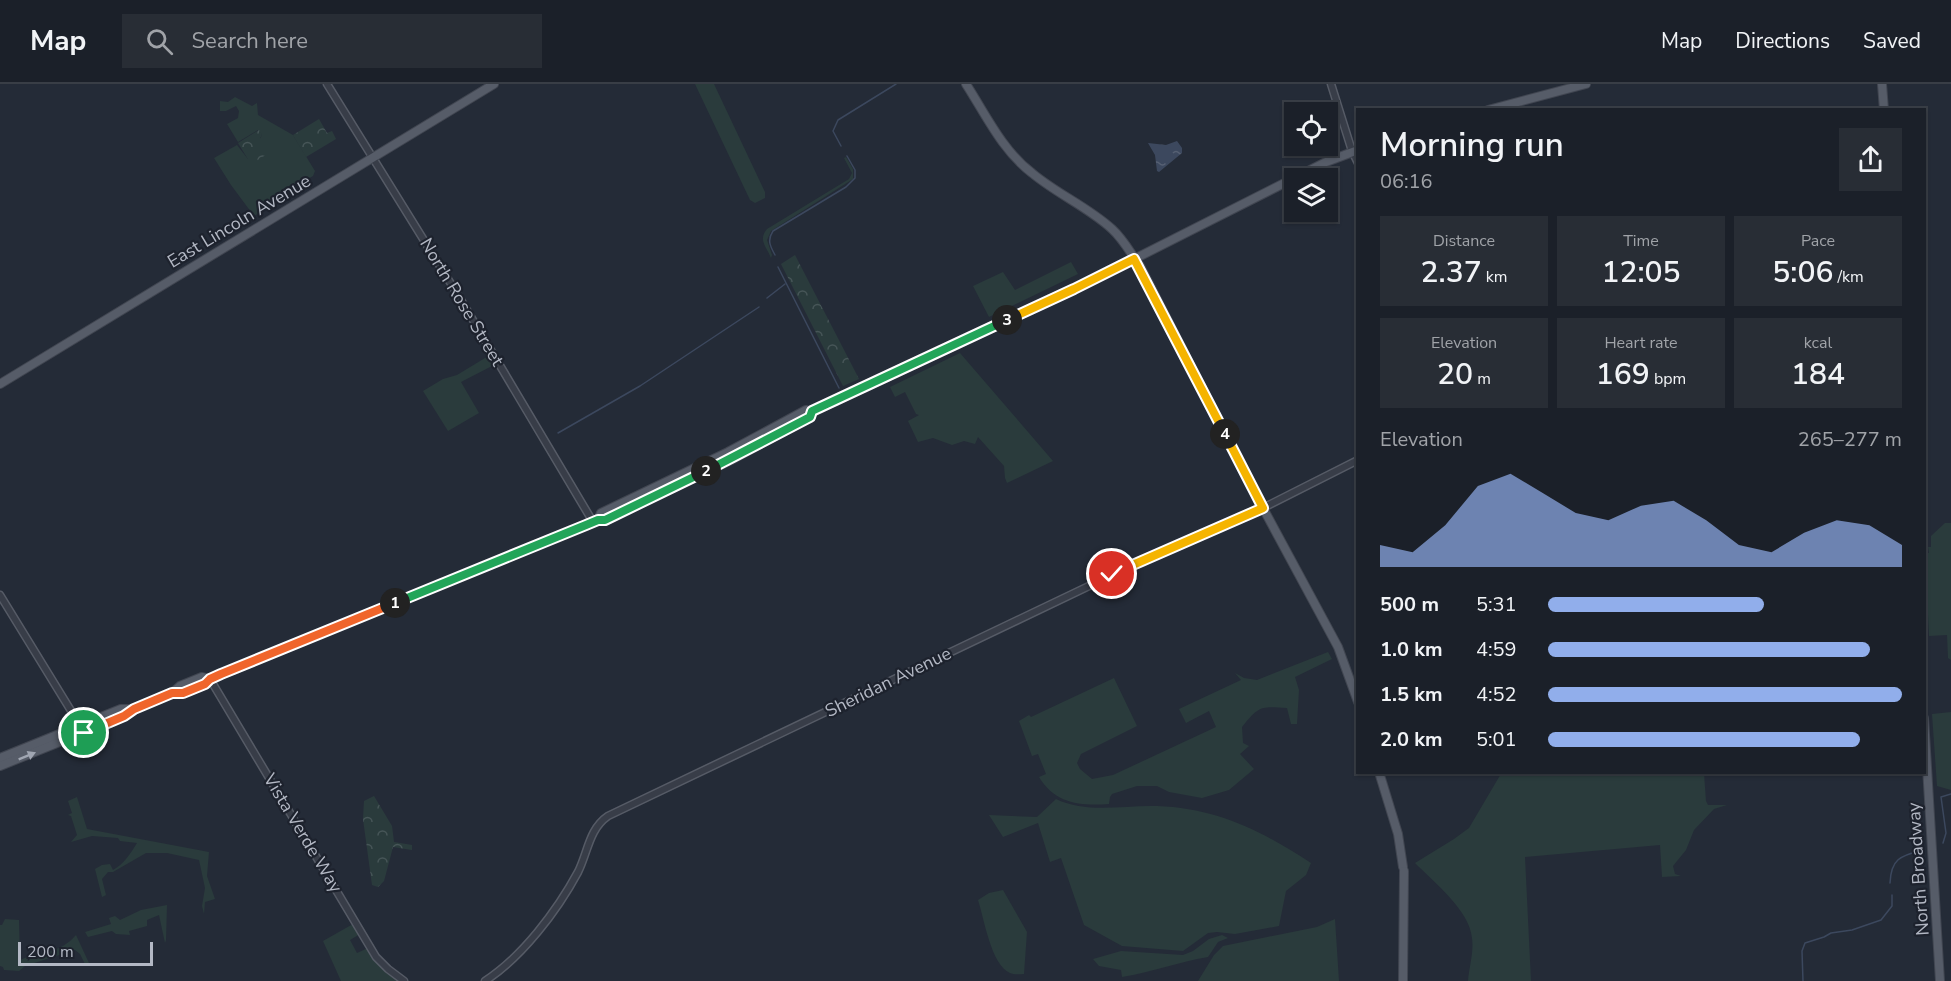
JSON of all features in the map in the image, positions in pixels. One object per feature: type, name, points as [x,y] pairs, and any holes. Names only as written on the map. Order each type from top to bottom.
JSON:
[{"type":"main road","name":"East Lincoln Avenue","points":[[0,384],[494,84]]},
{"type":"main road","points":[[966,84],[999,136],[1019,162],[1032,174],[1103,222],[1119,237],[1134,259],[1338,647],[1356,696]]},
{"type":"main road","points":[[1496,108],[1586,84]]},
{"type":"main road","points":[[1882,84],[1884,108]]},
{"type":"main road","points":[[0,758],[124,716],[134,709],[172,693],[183,693],[205,684],[210,679],[595,521],[605,520],[728,461],[810,417],[812,411],[1074,289],[1326,162],[1355,151]]},
{"type":"main road","points":[[0,766],[82,729]]},
{"type":"main road","name":"North Broadway","points":[[1926,751],[1940,981]]},
{"type":"main road","points":[[1380,774],[1398,834],[1403,869],[1403,981]]},
{"type":"street","name":"North Rose Street","points":[[327,84],[595,521]]},
{"type":"street","points":[[1331,84],[1355,151]]},
{"type":"street","name":"Sheridan Avenue","points":[[485,981],[507,964],[541,927],[577,874],[594,830],[608,816],[1112,574],[1263,508],[1356,461]]},
{"type":"street","points":[[0,595],[82,729]]},
{"type":"street","name":"Vista Verde Way","points":[[210,679],[376,957],[404,981]]},
{"type":"green space","points":[[695,84],[714,84],[765,192],[765,198],[755,203],[750,200]]},
{"type":"green space","points":[[235,97],[252,106],[257,103],[258,115],[293,135],[315,171],[313,176],[304,181],[306,185],[254,216],[214,158],[237,145],[248,159],[262,135],[258,130],[238,142],[227,124],[238,118],[239,111],[236,106],[220,111],[220,101],[228,102]]},
{"type":"green space","points":[[319,119],[327,133],[332,131],[336,139],[306,157],[293,135]]},
{"type":"green space","points":[[259,130],[262,135],[260,138],[269,153],[251,164],[238,143]]},
{"type":"green space","points":[[846,157],[853,169],[853,179],[771,231],[767,240],[771,258],[763,240],[764,233],[849,179],[852,173],[844,158]]},
{"type":"green space","points":[[795,255],[859,379],[843,386],[781,264]]},
{"type":"green space","points":[[1071,262],[1078,274],[989,317],[973,286],[1003,272],[1015,290]]},
{"type":"green space","points":[[960,353],[1053,461],[1007,483],[1004,466],[978,437],[975,444],[964,441],[952,445],[933,438],[918,442],[908,421],[919,415],[916,414],[905,392],[895,397],[890,387]]},
{"type":"green space","points":[[490,355],[495,362],[490,367],[461,382],[479,413],[448,431],[423,391],[443,379],[457,375]]},
{"type":"green space","points":[[1945,523],[1951,523],[1951,660],[1948,658],[1947,635],[1929,636],[1926,553],[1929,553],[1928,547],[1931,547],[1931,536]]},
{"type":"green space","points":[[1328,652],[1332,659],[1295,677],[1299,690],[1297,724],[1291,724],[1287,708],[1271,707],[1257,711],[1242,727],[1243,743],[1249,746],[1240,754],[1254,769],[1229,790],[1202,798],[1169,792],[1157,786],[1137,786],[1112,794],[1109,804],[1079,803],[1061,798],[1045,786],[1039,777],[1046,774],[1038,754],[1032,756],[1019,721],[1114,678],[1137,726],[1081,754],[1077,763],[1080,769],[1092,779],[1113,775],[1216,727],[1209,711],[1186,723],[1179,709],[1241,680],[1235,673],[1244,678],[1257,680]]},
{"type":"green space","points":[[1951,712],[1951,790],[1937,786],[1932,714]]},
{"type":"green space","points":[[1501,774],[1704,774],[1708,805],[1727,805],[1714,809],[1694,830],[1686,850],[1673,866],[1675,874],[1681,876],[1662,877],[1660,845],[1525,857],[1531,981],[1468,981],[1472,949],[1470,928],[1458,907],[1415,863],[1469,828]]},
{"type":"green space","points":[[374,796],[392,826],[394,842],[412,845],[412,850],[393,847],[384,881],[378,887],[372,885],[363,819],[364,801]]},
{"type":"green space","points":[[77,797],[87,829],[209,852],[207,876],[215,899],[205,902],[204,914],[202,906],[205,888],[199,860],[167,853],[146,853],[113,872],[108,872],[102,879],[106,895],[102,897],[95,869],[110,864],[113,870],[117,868],[137,843],[120,841],[118,838],[92,836],[71,842],[77,835],[71,816],[68,815],[72,813],[68,801]]},
{"type":"green space","points":[[1056,799],[1068,804],[1093,808],[1157,806],[1219,816],[1257,831],[1311,863],[1306,875],[1286,891],[1279,926],[1235,934],[1208,933],[1183,951],[1122,946],[1084,925],[1061,858],[1050,862],[1038,823],[1003,837],[989,815],[1037,817]]},
{"type":"green space","points":[[1003,890],[1027,932],[1024,974],[1010,973],[998,961],[989,940],[978,900],[989,893]]},
{"type":"green space","points":[[167,905],[165,943],[159,915],[147,920],[147,926],[129,931],[130,935],[116,934],[112,931],[88,937],[85,932],[111,924],[109,918],[115,916],[120,920],[141,910]]},
{"type":"green space","points":[[5,919],[19,920],[20,960],[57,949],[76,935],[89,963],[85,964],[75,950],[25,966],[19,971],[4,970],[0,966],[0,925]]},
{"type":"green space","points":[[1335,919],[1339,981],[1198,981],[1214,955],[1223,946],[1317,927]]},
{"type":"green space","points":[[353,924],[360,934],[350,940],[357,953],[368,948],[383,969],[397,981],[341,981],[323,941]]},
{"type":"green space","points":[[1222,935],[1228,938],[1218,942],[1208,957],[1122,977],[1121,970],[1099,966],[1093,959],[1121,951],[1183,955],[1193,951],[1209,939]]},
{"type":"water","points":[[1177,141],[1182,148],[1182,153],[1159,172],[1157,171],[1155,155],[1148,143],[1166,145]]},
{"type":"waterway","points":[[841,146],[833,131],[838,120],[896,84]]},
{"type":"waterway","points":[[775,255],[770,243],[773,231],[846,187],[855,178],[855,170],[847,156]]},
{"type":"waterway","points":[[778,267],[839,388]]},
{"type":"waterway","points":[[767,298],[785,284]]},
{"type":"waterway","points":[[558,433],[640,386],[759,307]]},
{"type":"waterway","points":[[1943,843],[1946,833],[1941,797],[1951,794]]},
{"type":"waterway","points":[[1890,883],[1892,869],[1898,860],[1922,850]]},
{"type":"waterway","points":[[1803,981],[1802,951],[1805,943],[1831,933],[1852,930],[1881,920],[1892,906],[1892,895]]},
{"type":"route","points":[[84,733],[172,693],[183,693],[258,658],[463,577],[598,520],[605,520],[728,461],[810,417],[812,411],[1134,259],[1140,266],[1263,508],[1112,574]]}]
